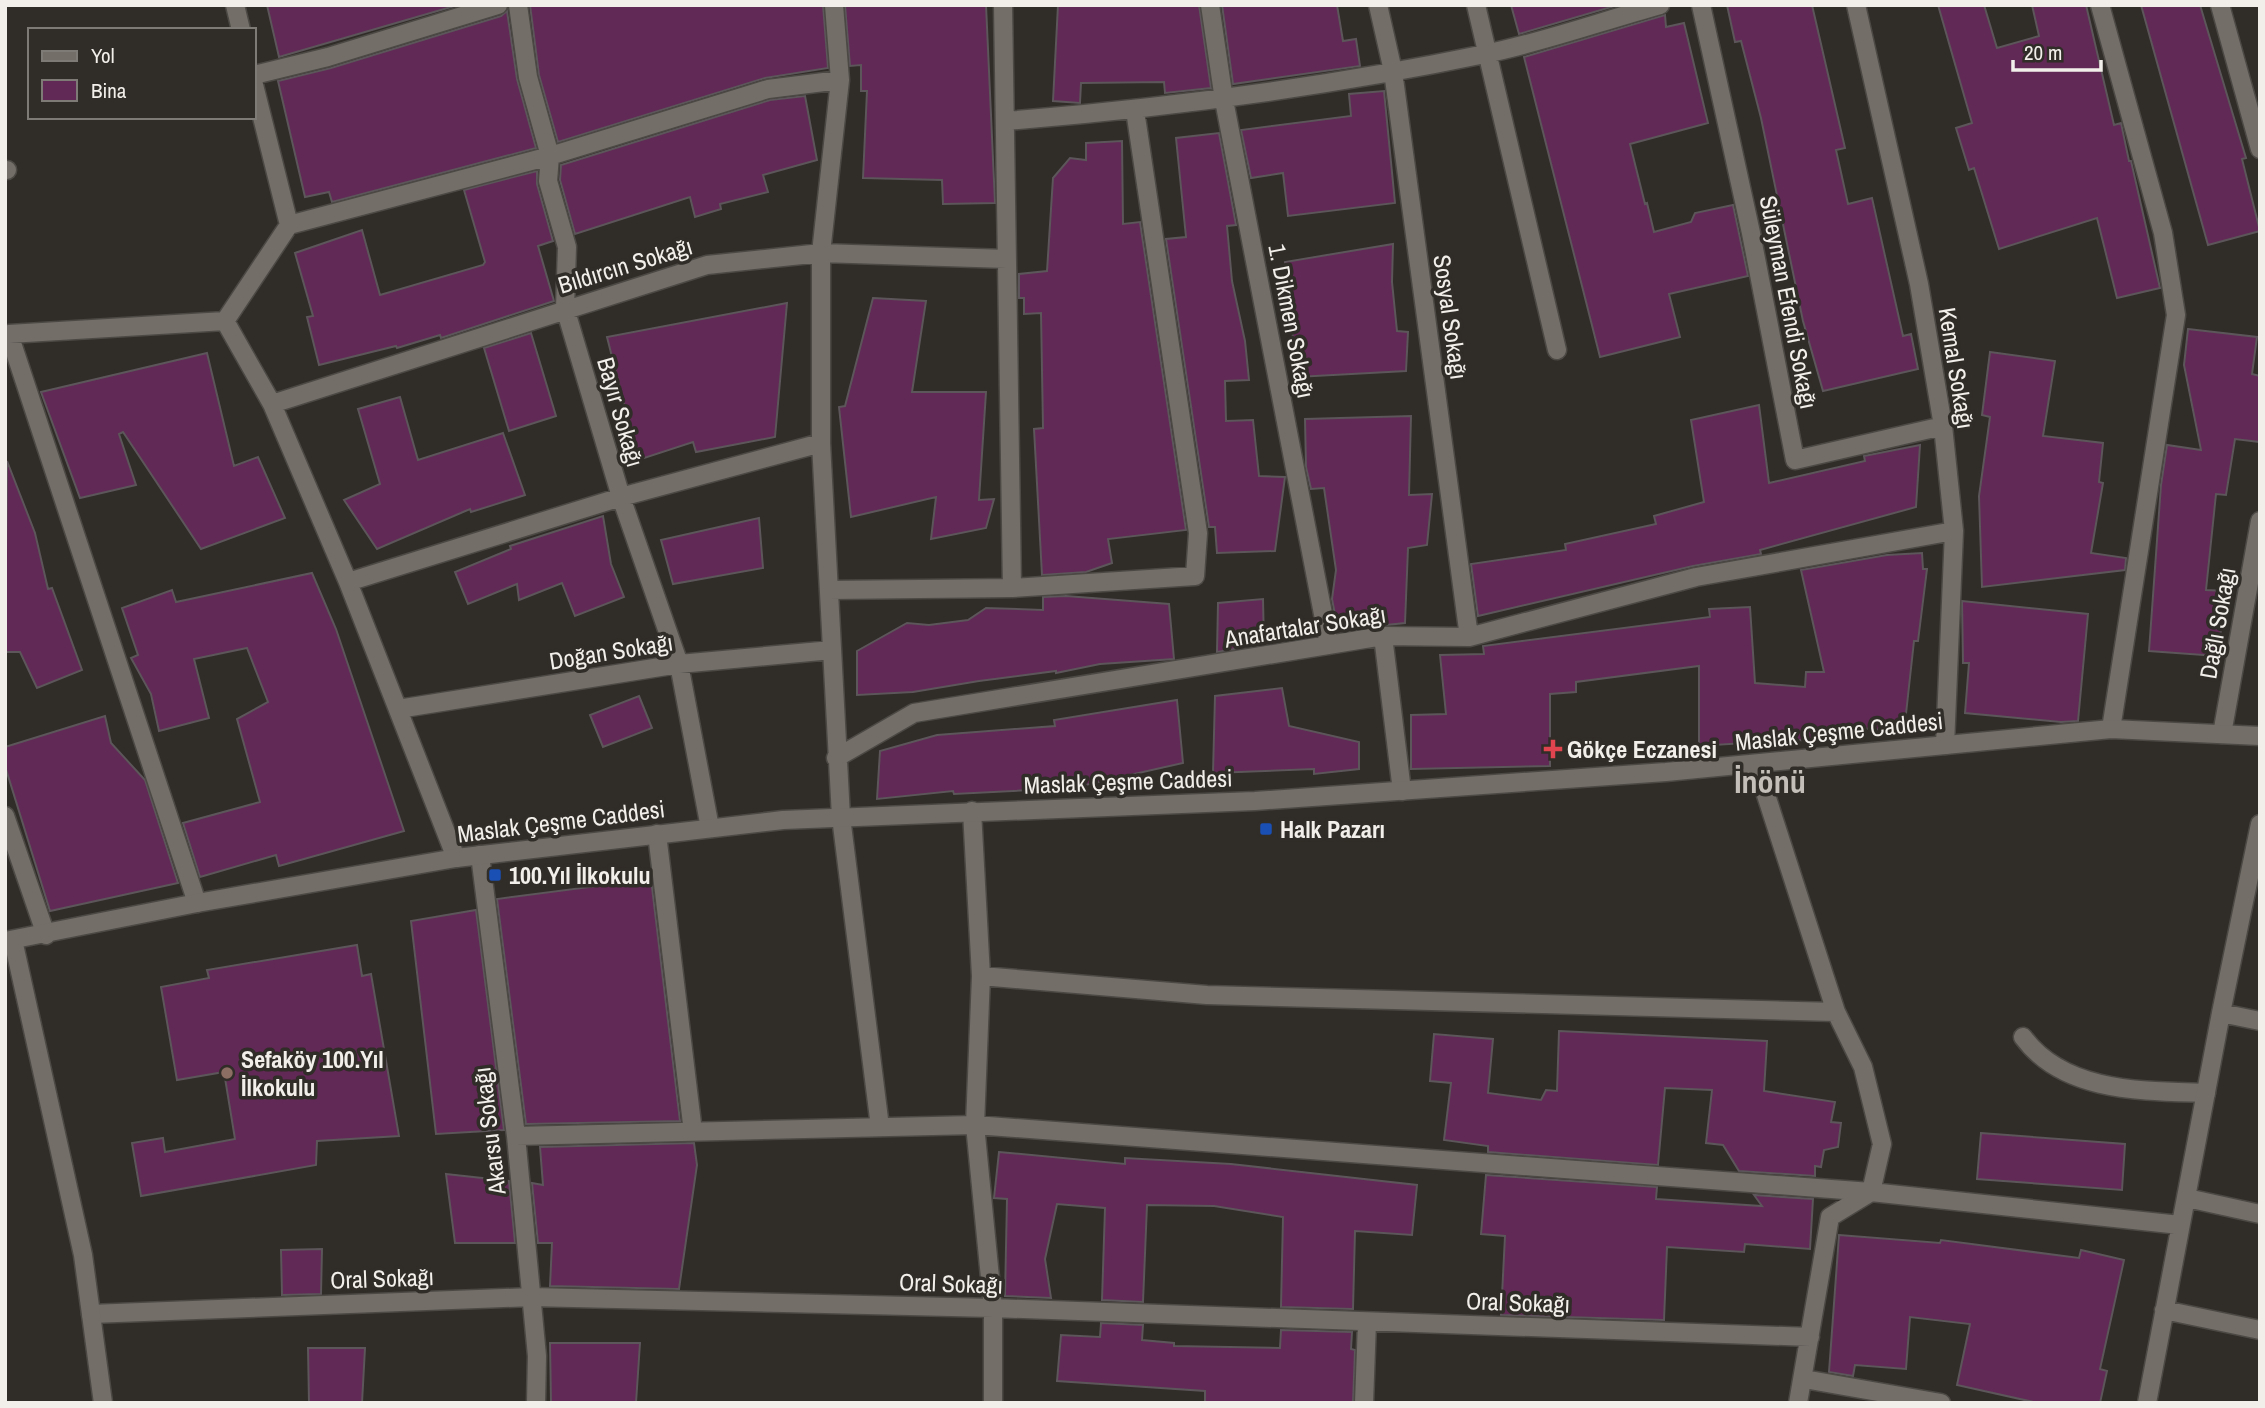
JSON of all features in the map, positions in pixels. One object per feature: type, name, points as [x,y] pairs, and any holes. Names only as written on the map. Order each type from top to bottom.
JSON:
[{"type":"street","points":[[235,5],[241,28]]},
{"type":"street","points":[[256,75],[328,57],[498,5]]},
{"type":"street","name":"Bayır Sokağı","points":[[518,5],[528,77],[550,156],[548,181],[567,247],[565,308],[621,497],[679,664],[710,828]]},
{"type":"street","points":[[834,5],[840,80],[821,253],[821,443],[841,817],[880,1128]]},
{"type":"street","points":[[1003,5],[1012,588]]},
{"type":"street","name":"1. Dikmen Sokağı","points":[[1210,5],[1224,100],[1329,645]]},
{"type":"street","name":"Sosyal Sokağı","points":[[1378,5],[1393,71],[1469,637]]},
{"type":"street","points":[[1476,5],[1557,350]]},
{"type":"street","points":[[1005,121],[1224,100],[1393,71],[1488,53],[1660,5]]},
{"type":"street","name":"Süleyman Efendi Sokağı","points":[[1701,5],[1751,233],[1796,460],[1943,426]]},
{"type":"street","name":"Kemal Sokağı","points":[[1856,5],[1919,284],[1943,426],[1954,531],[1945,745]]},
{"type":"street","points":[[2100,5],[2163,233],[2176,315],[2111,729]]},
{"type":"street","points":[[2220,5],[2260,149]]},
{"type":"street","points":[[225,321],[289,225],[550,156],[768,89],[840,80]]},
{"type":"street","points":[[256,93],[289,225]]},
{"type":"street","points":[[829,590],[1012,588],[1195,576],[1198,533],[1135,110]]},
{"type":"street","name":"Bıldırcın Sokağı","points":[[272,404],[565,308],[707,265],[821,253],[1007,259]]},
{"type":"street","points":[[197,903],[7,334],[225,321]]},
{"type":"street","points":[[225,321],[272,404],[348,582],[456,858]]},
{"type":"street","points":[[348,582],[621,497],[821,443]]},
{"type":"street","name":"Dağlı Sokağı","points":[[2222,734],[2260,521]]},
{"type":"street","name":"Anafartalar Sokağı","points":[[836,758],[914,713],[1383,636],[1469,637],[1696,577],[1954,531]]},
{"type":"street","points":[[1383,636],[1402,791]]},
{"type":"street","name":"Doğan Sokağı","points":[[398,709],[679,664],[832,650]]},
{"type":"street","name":"Maslak Çeşme Caddesi","points":[[9,941],[197,903],[456,858],[710,828],[841,817],[1255,801],[1402,791],[1756,764],[2111,729],[2260,736]]},
{"type":"street","points":[[1756,764],[1836,1012],[1863,1067],[1882,1143],[1871,1192],[1830,1217],[1798,1403]]},
{"type":"street","points":[[972,811],[981,976],[975,1125],[993,1308],[993,1403]]},
{"type":"street","points":[[5,816],[46,935]]},
{"type":"street","points":[[2147,1403],[2221,1013],[2256,869],[2260,824]]},
{"type":"street","points":[[657,834],[693,1132]]},
{"type":"street","name":"Akarsu Sokağı","points":[[480,855],[516,1136],[537,1356],[536,1403]]},
{"type":"street","points":[[9,941],[83,1255],[103,1403]]},
{"type":"street","points":[[981,976],[1207,995],[1836,1012]]},
{"type":"street","points":[[2221,1013],[2260,1021]]},
{"type":"street","points":[[2023,1037],[2032,1049],[2059,1068],[2094,1082],[2141,1091],[2206,1093]]},
{"type":"street","points":[[516,1136],[975,1125],[1871,1192],[2180,1225]]},
{"type":"street","points":[[2187,1198],[2260,1214]]},
{"type":"street","name":"Oral Sokağı","points":[[91,1314],[531,1297],[993,1308],[1810,1337]]},
{"type":"street","points":[[2164,1310],[2260,1330]]},
{"type":"street","points":[[1364,1403],[1367,1322]]},
{"type":"street","points":[[1804,1379],[1941,1403]]},
{"type":"building","points":[[267,5],[458,5],[279,57]]},
{"type":"building","points":[[530,5],[823,5],[828,68],[765,78],[558,142],[539,75]]},
{"type":"building","points":[[845,5],[986,5],[995,203],[943,204],[942,180],[863,178],[867,91],[861,91],[861,65],[850,66]]},
{"type":"building","points":[[1058,5],[1199,5],[1211,88],[1165,93],[1164,82],[1081,83],[1080,103],[1053,101]]},
{"type":"building","points":[[1222,5],[1337,5],[1343,41],[1356,39],[1360,66],[1233,84]]},
{"type":"building","points":[[1511,5],[1618,5],[1519,34]]},
{"type":"building","points":[[1727,5],[1812,5],[1845,148],[1836,150],[1848,204],[1872,198],[1903,336],[1911,334],[1918,369],[1823,391],[1803,321],[1761,118],[1741,41],[1735,42]]},
{"type":"building","points":[[1938,5],[1984,5],[1997,48],[2039,36],[2032,5],[2086,5],[2114,125],[2121,123],[2131,161],[2160,288],[2117,298],[2097,218],[1999,249],[1974,168],[1969,170],[1956,128],[1972,123]]},
{"type":"building","points":[[2141,5],[2200,5],[2246,158],[2242,159],[2260,231],[2208,245]]},
{"type":"building","points":[[507,11],[517,79],[536,148],[332,202],[329,192],[305,197],[278,81],[331,68],[501,16]]},
{"type":"building","points":[[1665,15],[1666,27],[1684,23],[1708,123],[1630,144],[1645,204],[1647,203],[1654,232],[1691,222],[1695,213],[1733,205],[1748,276],[1669,294],[1680,337],[1600,357],[1524,57]]},
{"type":"building","points":[[1384,91],[1395,203],[1288,216],[1283,173],[1251,178],[1241,130],[1351,116],[1349,94]]},
{"type":"building","points":[[805,96],[817,160],[763,175],[768,192],[720,204],[721,209],[695,217],[690,197],[575,234],[560,180],[561,165],[770,100]]},
{"type":"building","points":[[1219,133],[1236,225],[1227,226],[1232,281],[1245,341],[1249,380],[1225,381],[1226,421],[1253,420],[1259,476],[1285,477],[1275,551],[1217,553],[1215,527],[1209,527],[1166,239],[1186,237],[1176,138]]},
{"type":"building","points":[[1122,141],[1123,224],[1140,222],[1186,530],[1108,539],[1112,563],[1086,572],[1042,575],[1034,429],[1043,428],[1041,313],[1024,314],[1024,298],[1019,298],[1019,274],[1047,271],[1053,178],[1070,158],[1086,160],[1086,143]]},
{"type":"building","points":[[537,171],[537,184],[553,241],[538,246],[554,301],[441,338],[440,335],[397,348],[396,346],[319,365],[307,317],[313,316],[295,253],[362,230],[380,295],[483,265],[485,262],[464,190]]},
{"type":"building","points":[[1393,244],[1392,282],[1397,331],[1408,332],[1406,371],[1297,377],[1285,262]]},
{"type":"building","points":[[873,298],[926,301],[912,392],[986,392],[979,500],[994,499],[986,528],[931,539],[936,497],[851,517],[839,407],[845,406]]},
{"type":"building","points":[[787,303],[775,437],[696,452],[693,442],[638,460],[607,337]]},
{"type":"building","points":[[2188,329],[2257,337],[2252,374],[2260,376],[2260,442],[2235,439],[2226,495],[2216,494],[2206,590],[2227,591],[2217,656],[2149,651],[2161,485],[2167,445],[2201,450],[2184,365]]},
{"type":"building","points":[[531,333],[556,416],[509,431],[484,348]]},
{"type":"building","points":[[1990,352],[2055,361],[2043,436],[2103,443],[2099,482],[2103,483],[2091,553],[2126,558],[2125,570],[1982,587],[1979,496],[1990,417],[1982,415]]},
{"type":"building","points":[[207,353],[234,466],[258,457],[285,518],[201,549],[123,432],[119,434],[136,485],[80,498],[41,392]]},
{"type":"building","points":[[400,397],[418,460],[503,433],[525,495],[471,512],[470,509],[377,549],[344,500],[380,484],[358,409]]},
{"type":"building","points":[[1759,405],[1769,483],[1865,461],[1864,456],[1920,445],[1916,507],[1760,550],[1761,554],[1693,566],[1478,616],[1471,564],[1566,550],[1565,544],[1656,524],[1654,516],[1704,502],[1691,420]]},
{"type":"building","points":[[1411,416],[1409,495],[1432,494],[1427,545],[1408,548],[1405,623],[1338,630],[1332,599],[1336,570],[1324,488],[1311,489],[1306,467],[1305,419]]},
{"type":"building","points":[[7,461],[35,533],[48,589],[52,588],[82,670],[37,688],[20,652],[5,652]]},
{"type":"building","points":[[603,516],[611,564],[624,597],[575,616],[562,583],[519,600],[517,584],[468,604],[455,572],[511,549],[510,546]]},
{"type":"building","points":[[759,518],[763,568],[673,584],[661,540]]},
{"type":"building","points":[[1922,553],[1923,569],[1927,569],[1918,641],[1914,641],[1904,732],[1850,727],[1850,741],[1793,740],[1699,746],[1699,666],[1576,682],[1576,692],[1550,694],[1550,766],[1411,769],[1411,715],[1446,714],[1440,655],[1484,654],[1483,646],[1710,617],[1709,609],[1750,607],[1755,683],[1805,687],[1806,672],[1824,672],[1801,570],[1887,555]]},
{"type":"building","points":[[312,573],[336,629],[404,831],[279,866],[276,855],[200,877],[183,823],[260,802],[237,719],[268,702],[247,648],[194,659],[209,718],[159,731],[151,694],[131,658],[138,655],[122,608],[172,590],[176,602]]},
{"type":"building","points":[[1066,596],[1169,604],[1174,659],[1100,664],[1056,673],[979,681],[913,692],[857,695],[857,651],[907,623],[929,625],[968,620],[986,608],[1043,610],[1043,597]]},
{"type":"building","points":[[1263,599],[1264,644],[1217,652],[1218,603]]},
{"type":"building","points":[[1962,601],[2088,614],[2078,721],[2061,722],[1965,713],[1969,663],[1963,663]]},
{"type":"building","points":[[1282,688],[1289,726],[1359,742],[1359,769],[1314,774],[1314,769],[1213,773],[1215,696]]},
{"type":"building","points":[[639,696],[652,728],[603,747],[590,715]]},
{"type":"building","points":[[1177,700],[1183,763],[1072,788],[954,794],[953,791],[877,799],[880,751],[937,735],[1055,726],[1054,720]]},
{"type":"building","points":[[105,716],[111,743],[145,780],[178,883],[50,911],[5,766],[5,747]]},
{"type":"building","points":[[651,879],[680,1121],[526,1124],[497,899]]},
{"type":"building","points":[[476,910],[504,1130],[436,1134],[411,921]]},
{"type":"building","points":[[357,945],[362,976],[371,974],[399,1136],[317,1141],[316,1165],[141,1196],[132,1143],[163,1138],[165,1152],[235,1139],[224,1072],[177,1080],[161,987],[209,978],[207,970]]},
{"type":"building","points":[[1559,1031],[1767,1041],[1764,1091],[1835,1102],[1831,1122],[1841,1123],[1838,1147],[1824,1150],[1821,1167],[1815,1166],[1815,1176],[1739,1171],[1723,1145],[1706,1143],[1712,1090],[1665,1088],[1658,1165],[1488,1152],[1488,1146],[1444,1140],[1451,1083],[1430,1081],[1434,1034],[1493,1039],[1488,1093],[1541,1100],[1546,1090],[1557,1091]]},
{"type":"building","points":[[1981,1133],[2125,1144],[2122,1190],[1977,1179]]},
{"type":"building","points":[[694,1143],[697,1165],[679,1289],[550,1286],[552,1243],[538,1243],[532,1183],[543,1185],[540,1147]]},
{"type":"building","points":[[999,1152],[1125,1164],[1125,1158],[1231,1164],[1417,1185],[1412,1235],[1355,1231],[1353,1309],[1281,1307],[1283,1217],[1214,1206],[1147,1205],[1143,1302],[1102,1300],[1105,1208],[1057,1204],[1045,1259],[1051,1298],[1005,1296],[1007,1199],[994,1198]]},
{"type":"building","points":[[446,1174],[509,1181],[515,1243],[455,1243]]},
{"type":"building","points":[[1486,1175],[1657,1187],[1656,1199],[1762,1206],[1754,1195],[1813,1199],[1810,1249],[1745,1244],[1744,1252],[1667,1247],[1664,1320],[1501,1315],[1505,1236],[1481,1234]]},
{"type":"building","points":[[1839,1235],[1940,1243],[1941,1240],[2079,1258],[2081,1250],[2124,1260],[2100,1369],[2107,1371],[2100,1403],[2038,1403],[1957,1385],[1970,1324],[1910,1317],[1906,1369],[1855,1365],[1853,1376],[1829,1372]]},
{"type":"building","points":[[322,1249],[321,1294],[282,1295],[281,1250]]},
{"type":"building","points":[[1101,1323],[1143,1325],[1142,1340],[1174,1343],[1174,1346],[1280,1348],[1281,1330],[1352,1332],[1351,1349],[1355,1350],[1353,1403],[1205,1403],[1205,1391],[1057,1381],[1061,1335],[1100,1337]]},
{"type":"building","points":[[550,1343],[640,1343],[636,1403],[551,1403]]},
{"type":"building","points":[[308,1348],[365,1348],[362,1403],[309,1403]]},
{"type":"place","name":"Gökçe Eczanesi","points":[[1553,749]]},
{"type":"place","name":"Halk Pazarı","points":[[1266,829]]},
{"type":"place","name":"100.Yıl İlkokulu","points":[[495,875]]},
{"type":"place","name":"Sefaköy 100.Yıl İlkokulu","points":[[227,1073]]},
{"type":"district","name":"İnönü","points":[[1770,781]]}]
